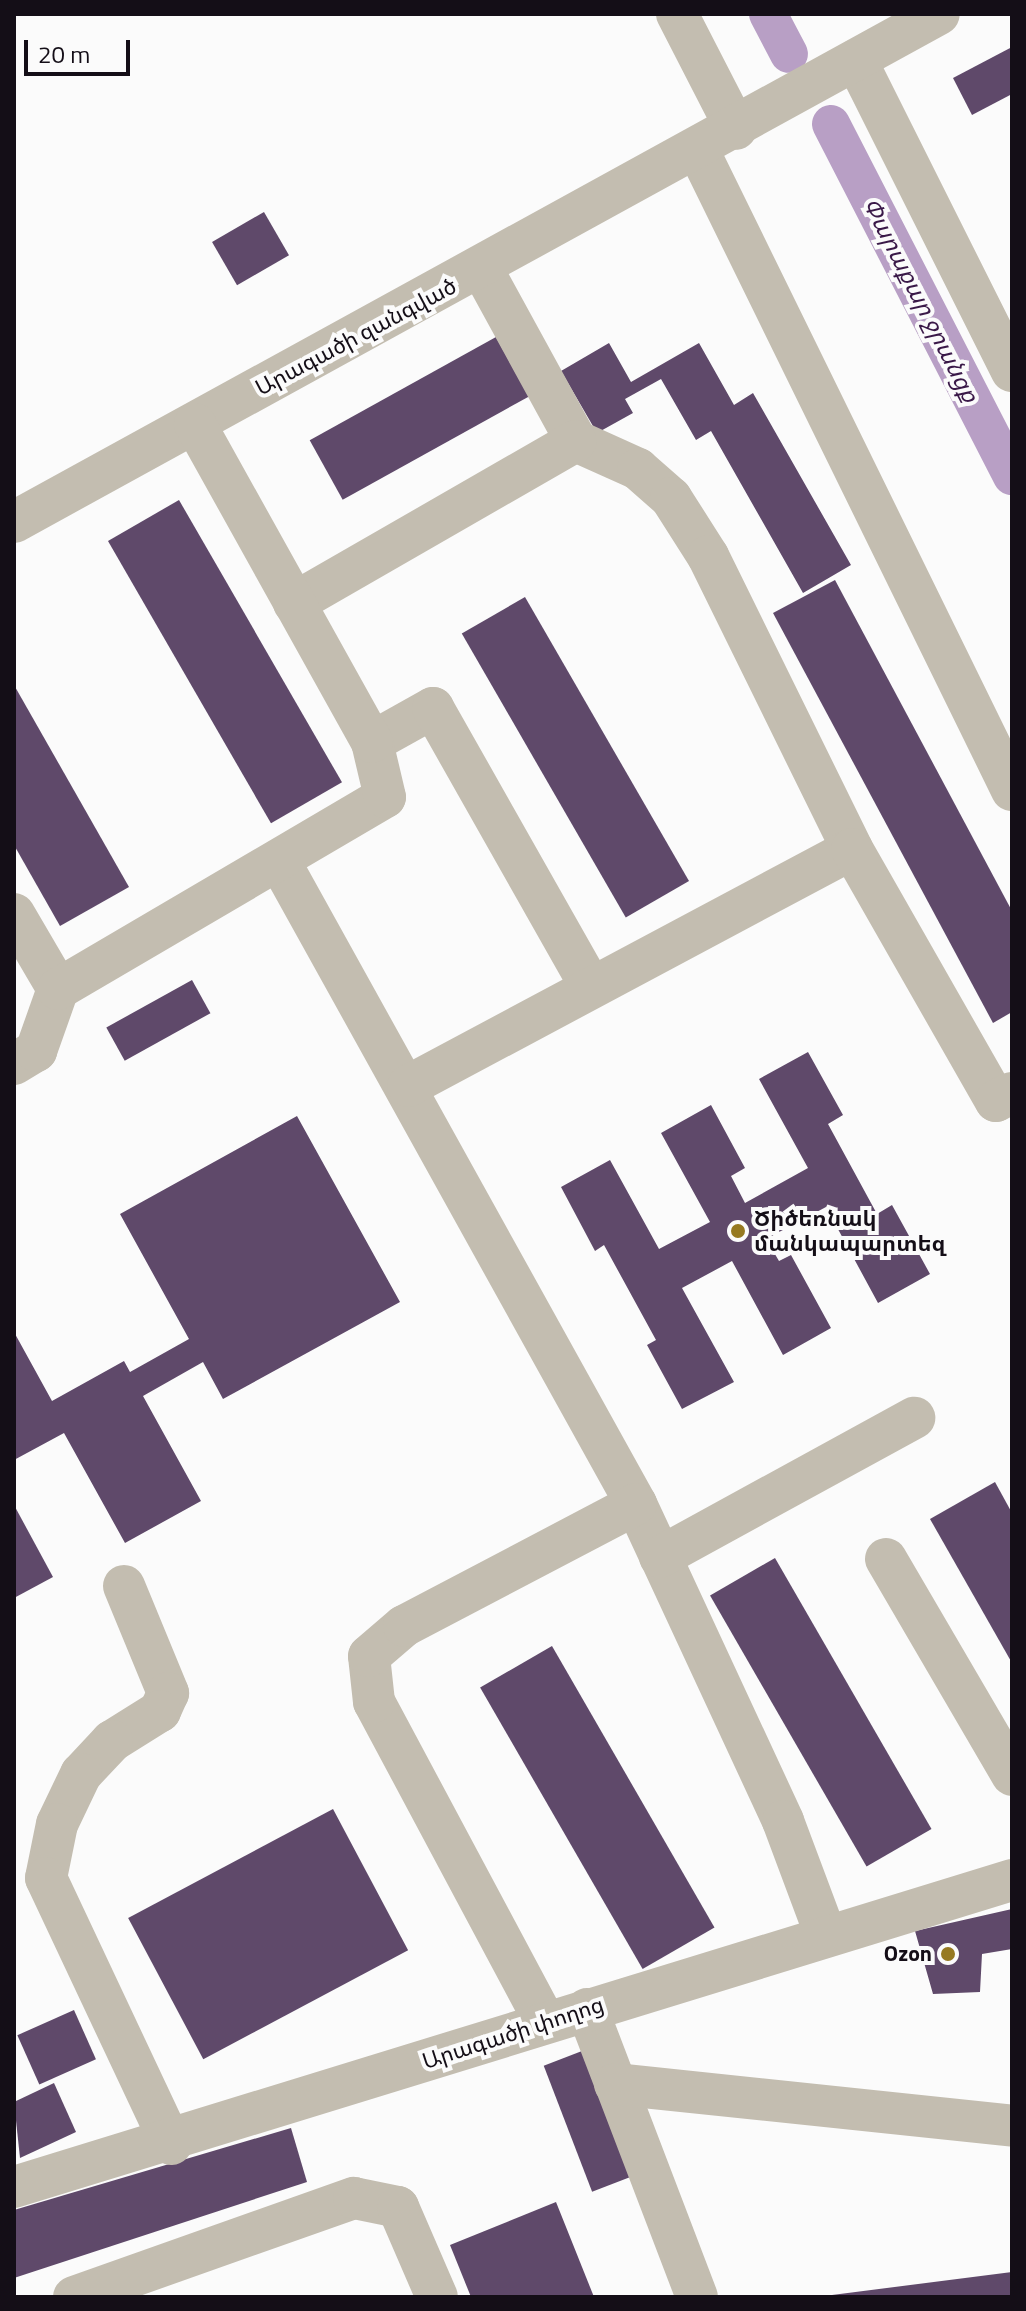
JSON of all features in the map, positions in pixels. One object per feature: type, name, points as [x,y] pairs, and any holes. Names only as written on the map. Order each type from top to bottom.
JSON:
[{"type":"street","points":[[677,14],[736,129]]},
{"type":"street","name":"Արագածի զանգված","points":[[14,522],[482,269],[939,14]]},
{"type":"street","points":[[856,60],[1012,371]]},
{"type":"street","points":[[698,150],[1012,790]]},
{"type":"street","points":[[482,269],[576,441],[638,469],[671,498],[708,556],[852,849],[996,1101],[1012,1093]]},
{"type":"street","points":[[14,1064],[36,1051],[58,989],[281,864],[385,797],[372,742],[195,424]]},
{"type":"street","points":[[294,603],[576,441]]},
{"type":"street","points":[[372,742],[433,708],[590,986]]},
{"type":"street","points":[[408,1086],[590,986],[852,849]]},
{"type":"street","points":[[281,864],[408,1086],[636,1504],[783,1821],[826,1936]]},
{"type":"street","points":[[14,914],[58,989]]},
{"type":"street","points":[[660,1557],[914,1418]]},
{"type":"street","points":[[545,2022],[374,1702],[369,1656],[404,1626],[636,1504]]},
{"type":"street","points":[[886,1559],[1012,1775]]},
{"type":"street","points":[[124,1586],[168,1693],[160,1711],[112,1741],[81,1774],[30,1884],[171,2144]]},
{"type":"street","name":"Արագածի փողոց","points":[[14,2187],[171,2144],[545,2022],[1012,1880]]},
{"type":"street","points":[[587,2009],[697,2297]]},
{"type":"street","points":[[615,2084],[1012,2126]]},
{"type":"street","points":[[74,2297],[354,2198],[398,2207],[437,2297]]},
{"type":"building","points":[[1012,47],[1012,94],[972,115],[953,78]]},
{"type":"building","points":[[264,212],[289,255],[237,285],[212,242]]},
{"type":"building","points":[[496,337],[529,396],[343,500],[310,440]]},
{"type":"building","points":[[609,343],[631,382],[699,343],[734,405],[753,393],[851,565],[803,593],[711,431],[696,440],[661,379],[625,399],[633,413],[597,433],[561,371]]},
{"type":"building","points":[[179,500],[342,782],[271,823],[108,541]]},
{"type":"building","points":[[835,580],[1012,911],[1012,1012],[993,1023],[773,613]]},
{"type":"building","points":[[525,597],[689,881],[626,918],[462,634]]},
{"type":"building","points":[[14,685],[129,887],[60,926],[14,845]]},
{"type":"building","points":[[192,980],[210,1013],[125,1061],[106,1028]]},
{"type":"building","name":"Ծիծեռնակ մանկապարտեզ","points":[[808,1052],[843,1115],[828,1124],[877,1214],[892,1205],[930,1274],[878,1303],[826,1207],[766,1239],[779,1261],[791,1255],[831,1328],[783,1355],[732,1261],[682,1288],[734,1382],[682,1409],[647,1345],[656,1340],[604,1245],[595,1251],[561,1187],[610,1160],[659,1249],[710,1222],[661,1133],[711,1105],[745,1168],[731,1176],[745,1203],[808,1168],[759,1079]]},
{"type":"building","points":[[297,1116],[400,1302],[223,1399],[203,1362],[143,1396],[201,1501],[125,1543],[64,1433],[14,1460],[14,1332],[52,1401],[124,1361],[130,1372],[189,1339],[120,1214]]},
{"type":"building","points":[[995,1482],[1012,1513],[1012,1663],[930,1519]]},
{"type":"building","points":[[14,1505],[53,1577],[14,1598]]},
{"type":"building","points":[[775,1558],[932,1829],[867,1867],[710,1596]]},
{"type":"building","points":[[552,1646],[715,1927],[643,1969],[480,1688]]},
{"type":"building","points":[[333,1809],[408,1950],[203,2059],[128,1918]]},
{"type":"building","points":[[1012,1909],[1012,1949],[982,1954],[980,1992],[933,1994],[915,1931]]},
{"type":"building","points":[[74,2010],[96,2059],[39,2085],[17,2035]]},
{"type":"building","points":[[582,2051],[630,2177],[592,2192],[544,2066]]},
{"type":"building","points":[[54,2083],[76,2132],[20,2158],[14,2102]]},
{"type":"building","points":[[291,2128],[307,2182],[14,2278],[14,2210]]},
{"type":"building","points":[[556,2202],[594,2297],[471,2297],[450,2245]]},
{"type":"building","points":[[1012,2272],[1012,2297],[832,2297],[832,2295]]},
{"type":"waterway","name":"Փարաքար ջրանցք","points":[[768,14],[789,54]]},
{"type":"waterway","name":"Փարաքար ջրանցք","points":[[831,124],[1012,476]]},
{"type":"place","name":"Ծիծեռնակ մանկապարտեզ","points":[[738,1231]]},
{"type":"place","name":"Ozon","points":[[948,1954]]}]
